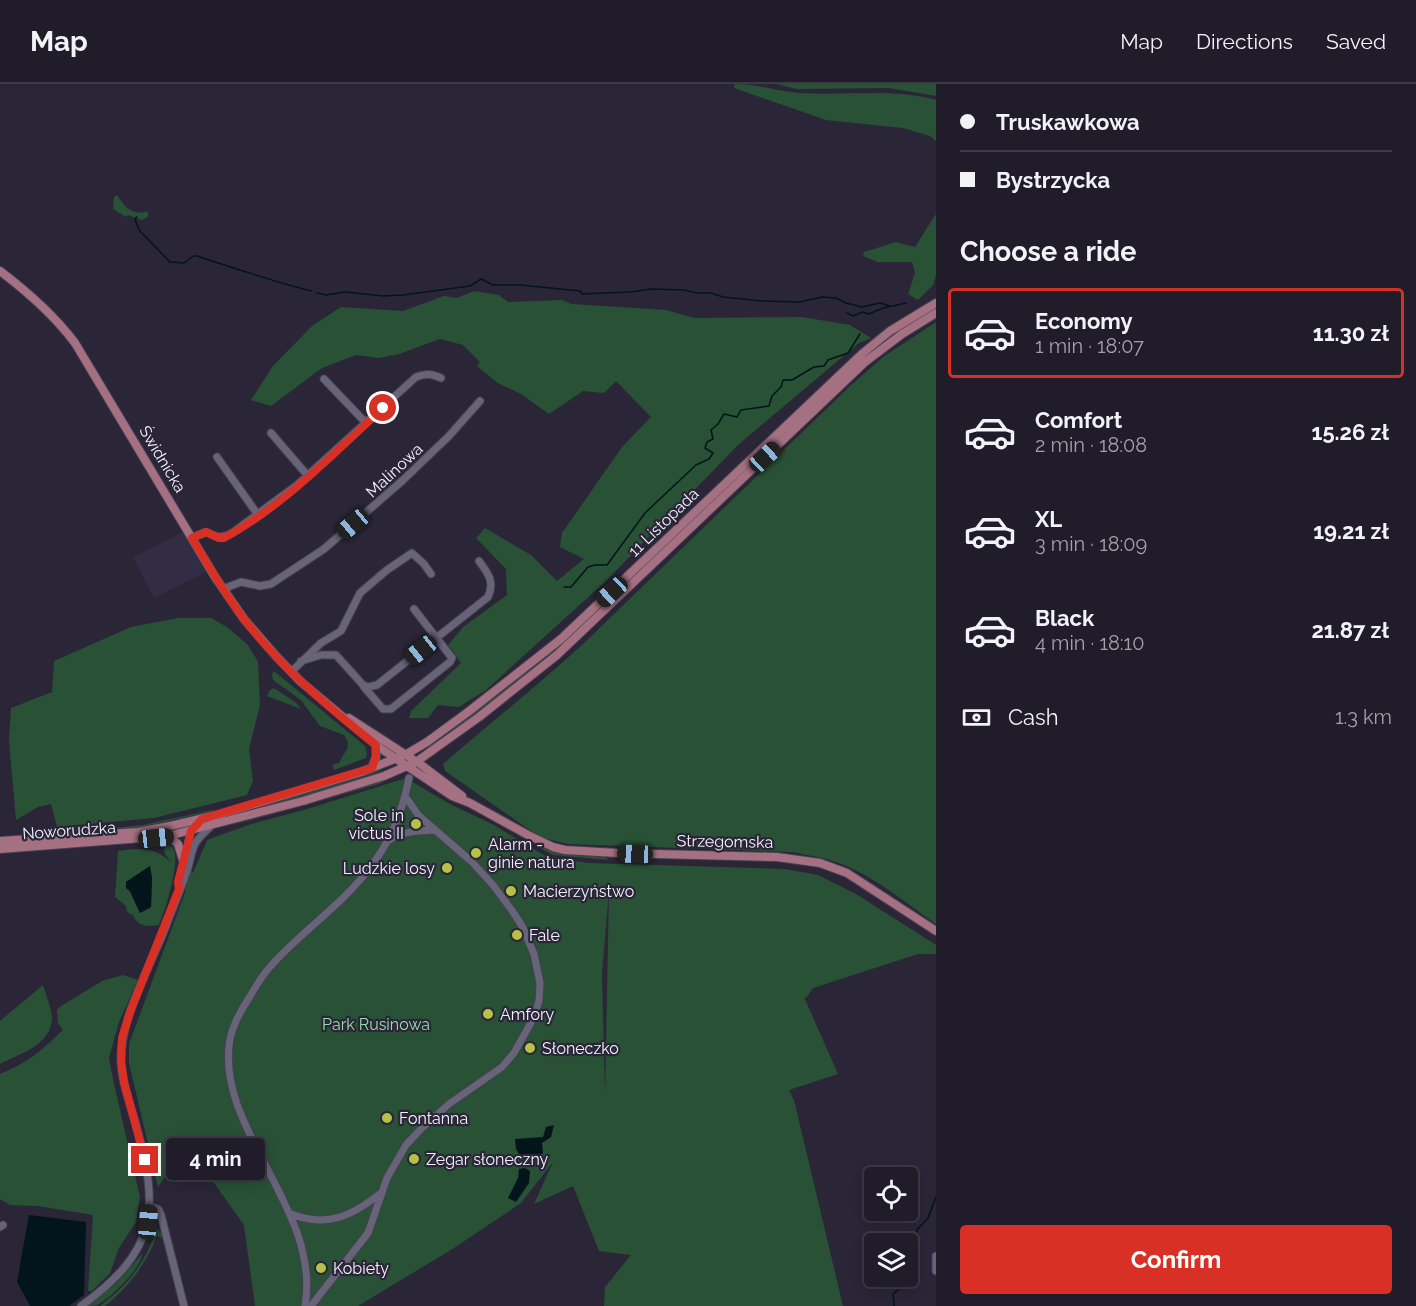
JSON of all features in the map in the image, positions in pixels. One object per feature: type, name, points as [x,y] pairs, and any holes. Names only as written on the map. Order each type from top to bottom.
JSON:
[{"type":"main road","name":"Świdnicka","points":[[0,272],[36,299],[75,343],[223,589],[244,619],[291,672],[376,745],[401,757]]},
{"type":"main road","name":"11 Listopada","points":[[401,757],[427,742],[551,648],[863,353],[890,332],[936,303]]},
{"type":"main road","name":"11 Listopada","points":[[412,764],[431,753],[479,717],[557,655],[865,362],[902,334],[936,313]]},
{"type":"main road","name":"Świdnicka","points":[[324,701],[412,764]]},
{"type":"main road","points":[[372,768],[376,757],[376,745]]},
{"type":"main road","points":[[430,772],[431,753]]},
{"type":"main road","name":"Noworudzka","points":[[0,841],[138,832],[202,819],[372,768],[401,757]]},
{"type":"main road","name":"Noworudzka","points":[[0,849],[168,837],[342,790],[412,764]]},
{"type":"main road","name":"Strzegomska","points":[[412,764],[430,772],[470,803]]},
{"type":"main road","name":"Strzegomska","points":[[412,764],[436,786],[528,835],[565,850],[777,857],[820,863],[847,873],[936,931]]},
{"type":"main road","points":[[168,837],[178,844],[183,860]]},
{"type":"street","points":[[192,538],[206,532],[224,538],[308,476],[416,377],[433,374],[441,378]]},
{"type":"street","points":[[324,379],[366,423]]},
{"type":"street","name":"Malinowa","points":[[223,589],[241,582],[260,586],[271,584],[324,549],[402,481],[449,436],[480,401]]},
{"type":"street","points":[[272,434],[308,476]]},
{"type":"street","points":[[217,457],[258,515]]},
{"type":"street","points":[[291,672],[321,643],[341,631],[360,593],[403,557],[412,553],[431,574]]},
{"type":"street","points":[[363,685],[368,687],[376,685],[488,597],[491,591],[491,579],[479,561]]},
{"type":"street","points":[[301,661],[321,655],[336,655],[383,710],[391,709],[452,658],[414,609]]},
{"type":"street","points":[[305,1306],[306,1279],[296,1228],[240,1110],[233,1087],[229,1063],[233,1028],[245,1004],[270,967],[372,866],[387,842],[405,796],[409,778]]},
{"type":"street","points":[[311,1306],[368,1233],[381,1193],[394,1165],[415,1135],[449,1104],[502,1067],[514,1053],[538,1007],[541,989],[539,969],[522,926],[493,885],[471,861],[418,816],[405,796]]},
{"type":"street","points":[[179,889],[178,882],[191,831],[202,819]]},
{"type":"street","points":[[181,823],[191,831],[195,844]]},
{"type":"street","points":[[81,1306],[108,1286],[132,1259],[141,1243],[148,1222],[148,1173],[124,1082],[121,1060],[122,1038],[195,844],[210,827]]},
{"type":"street","points":[[387,842],[405,833],[434,830]]},
{"type":"street","points":[[291,1214],[308,1220],[325,1221],[352,1214],[381,1193]]},
{"type":"street","points":[[149,1206],[158,1209],[161,1215],[184,1306]]},
{"type":"street","points":[[936,1256],[936,1271]]},
{"type":"shaded area","points":[[183,532],[206,572],[154,598],[133,557]]},
{"type":"shaded area","points":[[150,866],[151,907],[140,913],[130,891],[126,888],[126,882]]},
{"type":"shaded area","points":[[554,1125],[551,1137],[542,1143],[543,1153],[537,1157],[521,1157],[516,1149],[515,1139],[543,1137],[546,1127]]},
{"type":"shaded area","points":[[525,1168],[530,1171],[529,1183],[516,1202],[508,1198],[518,1178],[519,1169]]},
{"type":"shaded area","points":[[29,1215],[86,1222],[84,1295],[69,1306],[30,1306],[17,1282]]},
{"type":"green space","points":[[735,84],[800,93],[885,93],[936,100],[936,141],[930,136],[903,128],[826,120],[734,88]]},
{"type":"green space","points":[[776,84],[936,84],[936,96],[889,88],[797,89]]},
{"type":"green space","points":[[117,195],[129,209],[137,213],[147,211],[149,216],[142,220],[128,215],[126,217],[113,209],[114,197]]},
{"type":"green space","points":[[936,214],[936,275],[933,285],[918,300],[908,294],[915,273],[912,262],[878,262],[863,256],[864,252],[896,242],[915,247]]},
{"type":"green space","points":[[474,291],[499,295],[508,302],[562,300],[571,304],[666,310],[694,318],[802,317],[850,325],[871,338],[859,343],[738,445],[607,580],[486,690],[459,707],[438,705],[428,718],[409,718],[411,711],[461,663],[448,645],[463,627],[507,595],[506,569],[476,538],[485,528],[531,555],[557,581],[584,559],[560,547],[562,533],[622,447],[651,417],[616,381],[604,393],[583,391],[549,414],[521,394],[498,383],[477,366],[480,362],[463,345],[440,339],[399,354],[379,358],[356,355],[322,368],[271,406],[251,400],[273,366],[312,326],[341,307],[403,311],[444,296],[457,298]]},
{"type":"green space","points":[[936,307],[872,352],[569,641],[500,697],[430,750],[428,748],[567,639],[851,368],[886,338]]},
{"type":"green space","points":[[936,322],[936,924],[861,873],[818,857],[792,852],[568,844],[540,837],[445,771],[443,764],[582,645],[849,387],[883,357]]},
{"type":"green space","points":[[178,618],[211,618],[227,627],[248,645],[258,662],[260,705],[249,749],[253,781],[247,795],[154,818],[57,827],[51,804],[38,807],[16,820],[9,741],[11,708],[52,692],[54,661],[131,627]]},
{"type":"green space","points":[[274,671],[365,746],[366,758],[334,770],[332,765],[339,763],[348,747],[344,735],[320,726],[301,700],[273,680]]},
{"type":"green space","points":[[274,688],[295,702],[301,709],[267,696]]},
{"type":"green space","points":[[381,769],[381,771],[312,795],[221,819]]},
{"type":"green space","name":"Park Rusinowa","points":[[406,778],[448,803],[494,825],[547,857],[589,863],[785,869],[818,875],[856,894],[936,945],[936,954],[918,954],[813,988],[806,998],[804,997],[838,1074],[789,1090],[794,1100],[843,1306],[604,1306],[605,1287],[631,1255],[599,1251],[573,1186],[534,1204],[553,1162],[521,1203],[454,1248],[358,1306],[255,1306],[244,1225],[202,1166],[186,1162],[172,1166],[158,1187],[129,1063],[129,1044],[191,871],[193,873],[207,840],[251,824]],"holes":[[[609,892],[605,1094],[602,973]]]},
{"type":"green space","points":[[385,779],[379,784],[223,828]]},
{"type":"green space","points":[[212,810],[141,827],[51,834],[142,825]]},
{"type":"green space","points":[[167,845],[174,850],[175,866],[171,888],[159,925],[144,925],[127,912],[126,906],[115,897],[118,851],[146,849],[158,853],[171,862],[164,848]],"holes":[[[150,866],[151,907],[140,913],[126,888],[126,882]]]},
{"type":"green space","points":[[543,846],[605,856],[608,860],[553,855],[540,848]]},
{"type":"green space","points":[[123,975],[138,980],[119,1022],[109,1058],[140,1197],[136,1222],[119,1248],[110,1273],[92,1291],[88,1291],[93,1215],[38,1206],[10,1205],[0,1199],[0,1074],[34,1055],[63,1030],[58,1023],[57,1010],[61,1006],[102,981]]},
{"type":"green space","points":[[43,985],[52,1017],[47,1035],[26,1052],[0,1064],[0,1021]]},
{"type":"green space","points":[[157,1228],[166,1239],[157,1236],[148,1256],[129,1283],[105,1306],[100,1306],[135,1272]]},
{"type":"green space","points":[[142,1254],[137,1266],[117,1290],[97,1305],[87,1306],[117,1282]]},
{"type":"waterway","points":[[137,217],[135,219],[139,230],[170,262],[184,263],[193,256],[197,256],[311,291]]},
{"type":"waterway","points":[[317,293],[403,295],[470,286],[481,279],[493,285],[520,285],[580,291],[582,294],[652,289],[684,290],[762,301],[800,302],[822,297],[836,298],[862,307],[880,303],[890,306]]},
{"type":"waterway","points":[[847,313],[853,316],[863,312],[869,314],[906,303]]},
{"type":"waterway","points":[[564,587],[571,587],[588,567],[607,565],[645,513],[696,465],[709,459],[713,453],[705,448],[707,442],[713,439],[711,430],[724,414],[737,417],[741,410],[769,406],[772,396],[781,387],[783,380],[792,380],[814,367],[824,366],[828,360],[848,353],[860,334]]},
{"type":"waterway","points":[[916,1233],[928,1218],[936,1197]]},
{"type":"waterway","points":[[894,1306],[893,1294],[900,1287]]},
{"type":"place","name":"Sole in victus II","points":[[416,824]]},
{"type":"place","name":"Alarm - ginie natura","points":[[476,853]]},
{"type":"place","name":"Ludzkie losy","points":[[447,868]]},
{"type":"place","name":"Macierzyństwo","points":[[511,891]]},
{"type":"place","name":"Fale","points":[[517,935]]},
{"type":"place","name":"Amfory","points":[[488,1014]]},
{"type":"place","name":"Słoneczko","points":[[530,1048]]},
{"type":"place","name":"Fontanna","points":[[387,1118]]},
{"type":"place","name":"Zegar słoneczny","points":[[414,1159]]},
{"type":"place","name":"Kobiety","points":[[321,1268]]},
{"type":"route","points":[[145,1160],[124,1082],[121,1060],[122,1038],[130,1012],[179,889],[178,882],[191,831],[202,819],[372,768],[376,757],[376,745],[281,663],[244,619],[192,538],[206,532],[219,538],[232,533],[297,485],[383,408]]}]
